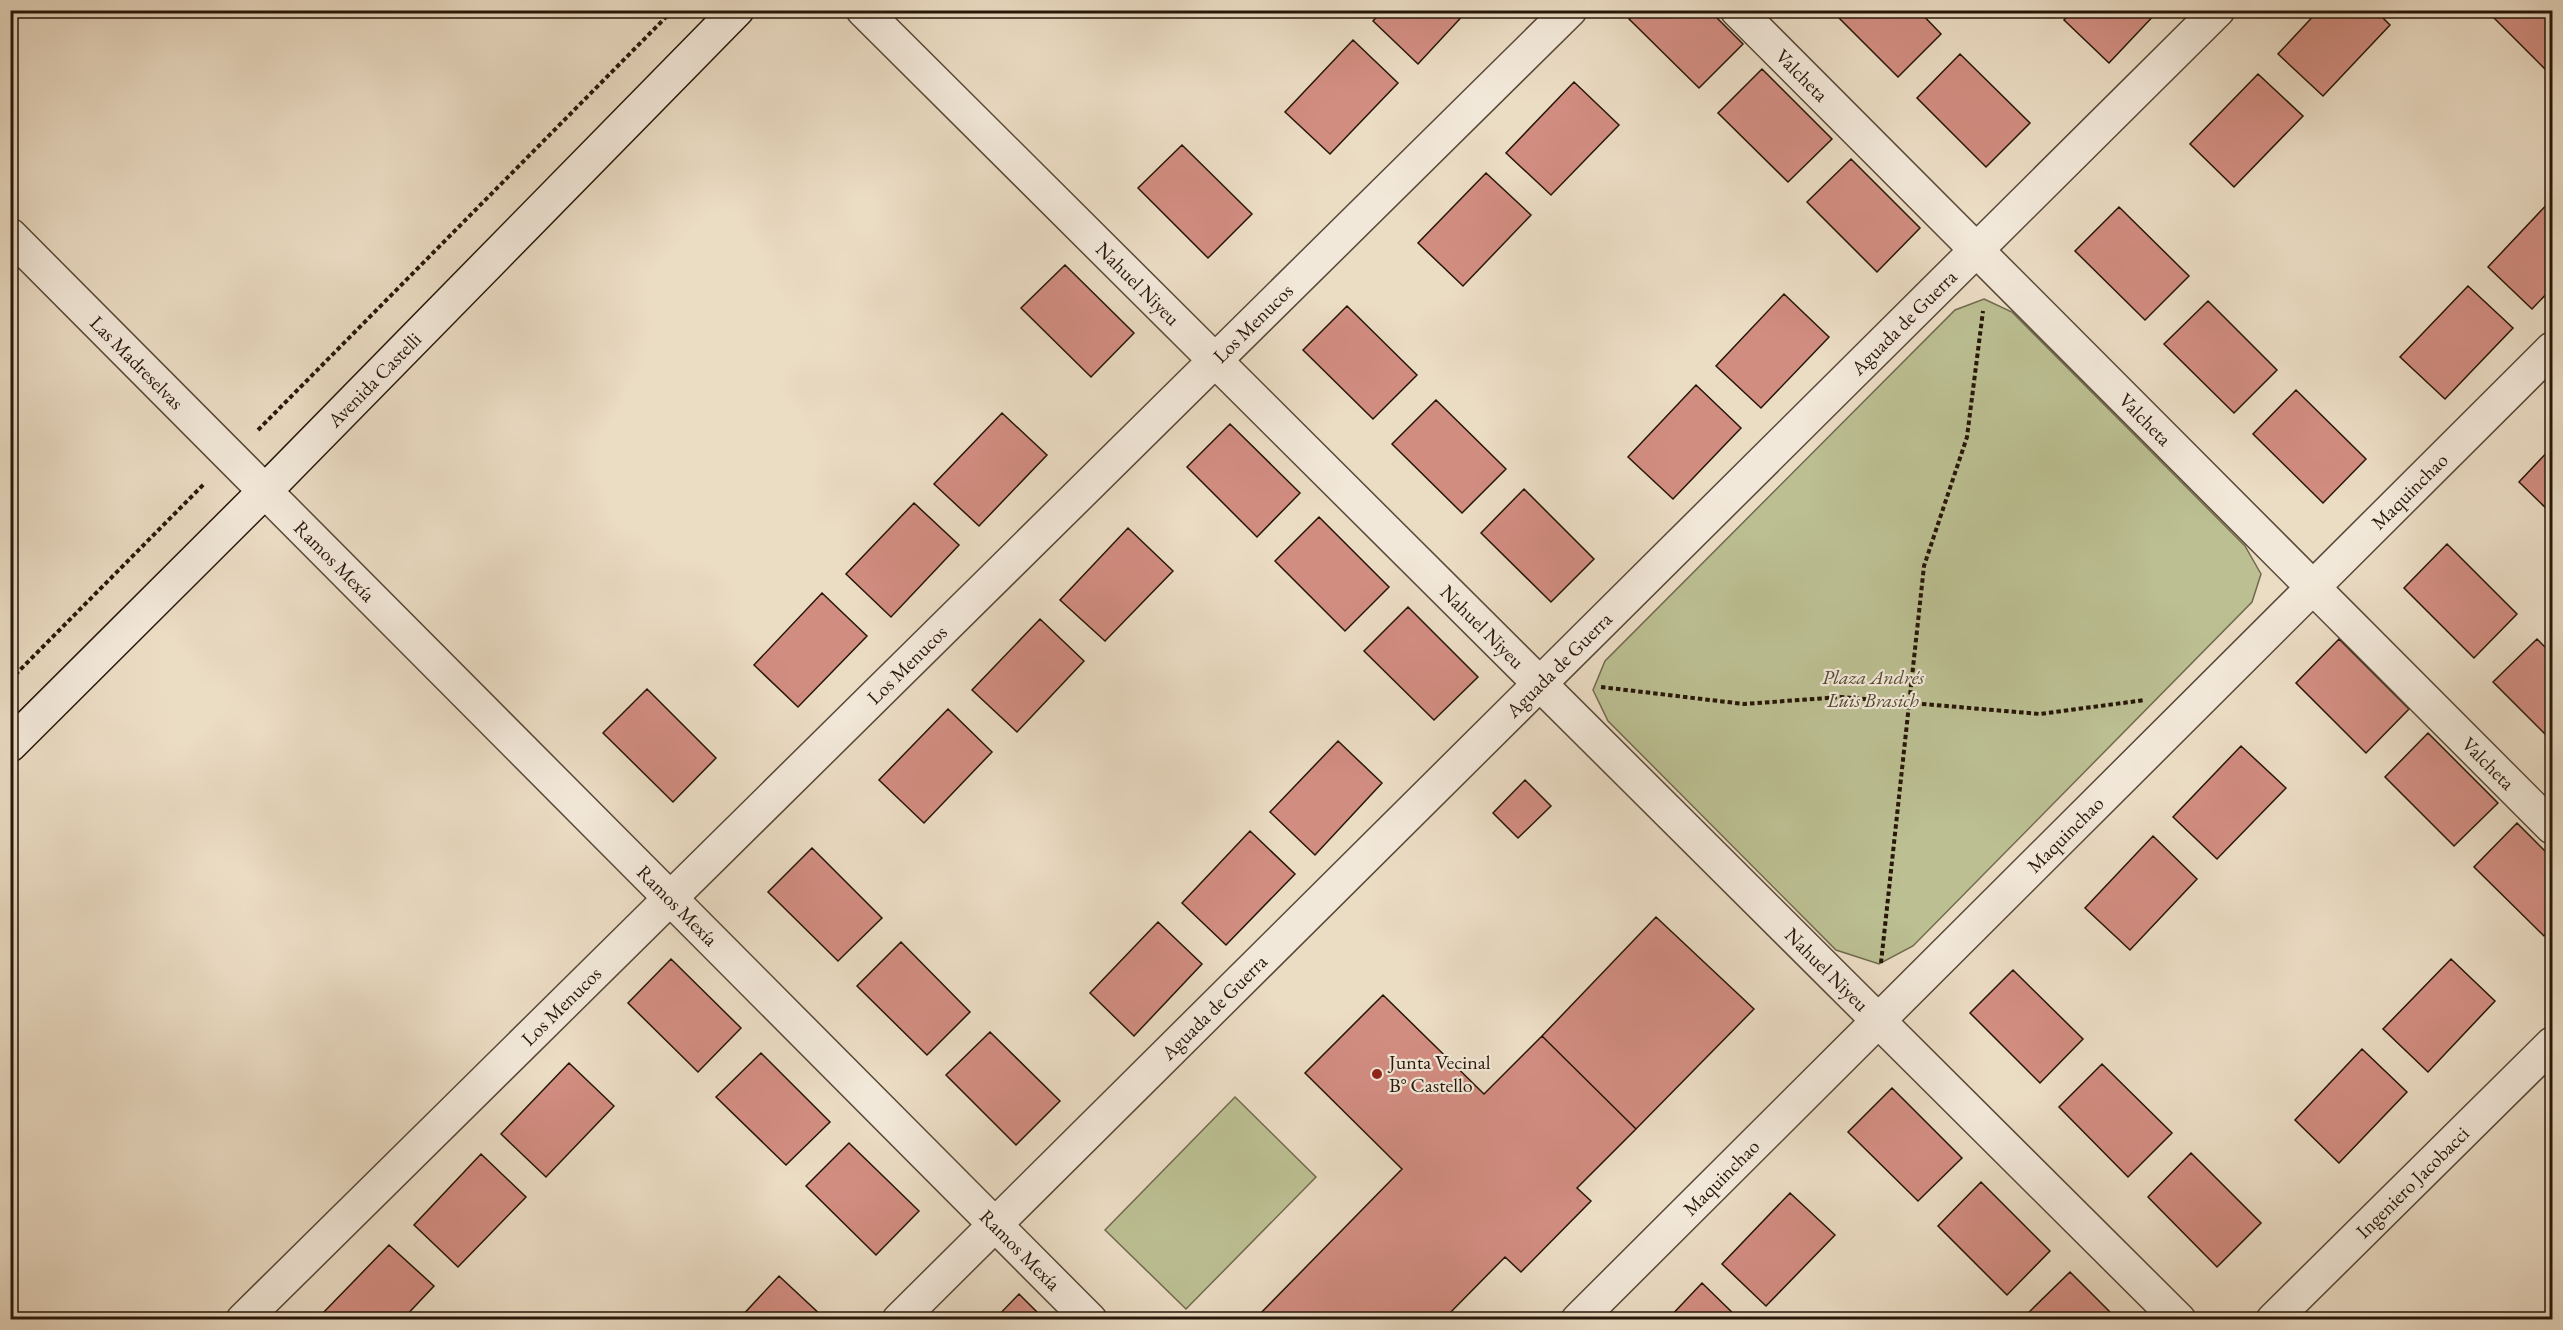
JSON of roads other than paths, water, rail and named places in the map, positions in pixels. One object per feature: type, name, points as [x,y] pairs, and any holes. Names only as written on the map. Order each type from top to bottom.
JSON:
[{"type":"street","name":"Avenida Castelli","points":[[10,745],[265,491],[737,10]]},
{"type":"street","name":"Nahuel Niyeu","points":[[863,10],[2179,1320]]},
{"type":"street","name":"Los Menucos","points":[[243,1320],[1570,10]]},
{"type":"street","name":"Valcheta","points":[[1737,10],[2553,828]]},
{"type":"street","name":"Aguada de Guerra","points":[[899,1320],[2218,10]]},
{"type":"street","name":"Las Madreselvas","points":[[10,235],[265,491]]},
{"type":"street","name":"Maquinchao","points":[[1578,1320],[2200,698],[2553,349]]},
{"type":"street","name":"Ramos Mexía","points":[[265,491],[1090,1320]]},
{"type":"street","name":"Ingeniero Jacobacci","points":[[2273,1320],[2553,1044]]},
{"type":"place","name":"Junta Vecinal B° Castello","points":[[1377,1074]]},
{"type":"park label","name":"Plaza Andrés Luis Brasich","points":[[1873,688]]}]
